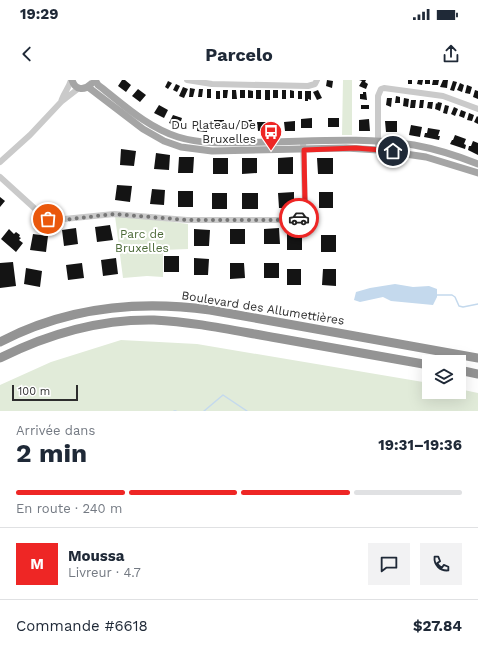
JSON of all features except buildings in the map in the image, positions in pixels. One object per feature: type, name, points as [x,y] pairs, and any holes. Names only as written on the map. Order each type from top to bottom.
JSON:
[{"type":"highway","name":"Boulevard des Allumettières","points":[[0,342],[31,328],[68,315],[118,307],[154,305],[210,310],[478,358]]},
{"type":"highway","points":[[0,358],[35,342],[73,330],[117,322],[141,320],[202,325],[422,364]]},
{"type":"highway","points":[[355,352],[358,336]]},
{"type":"highway","points":[[466,371],[478,374]]},
{"type":"main road","points":[[71,80],[74,85],[84,89],[94,80],[98,85],[143,120],[163,131],[194,141],[378,141],[416,146],[478,164]]},
{"type":"main road","points":[[88,87],[142,129],[164,141],[181,147],[212,151],[346,148],[378,150],[417,155],[478,173]]},
{"type":"main road","points":[[455,165],[458,157]]},
{"type":"street","points":[[61,102],[71,80]]},
{"type":"street","points":[[187,80],[212,84],[308,86],[315,84],[317,80]]},
{"type":"street","points":[[0,162],[30,136],[61,102],[79,88]]},
{"type":"street","points":[[378,150],[378,96],[381,89],[384,88],[443,96],[478,109]]},
{"type":"street","points":[[0,177],[43,216],[51,220],[114,214],[187,220],[296,220],[300,218],[305,210],[303,141]]},
{"type":"green space","points":[[343,80],[352,80],[352,135],[342,135]]},
{"type":"green space","name":"Parc de Bruxelles","points":[[115,216],[137,217],[188,224],[188,249],[163,250],[163,277],[147,276],[123,278]]},
{"type":"green space","points":[[121,340],[197,344],[422,382],[422,399],[466,399],[466,390],[478,393],[478,411],[0,411],[0,385],[51,362]]},
{"type":"water","points":[[395,284],[413,287],[429,286],[437,289],[437,297],[433,305],[391,301],[383,297],[360,302],[354,300],[356,292]]},
{"type":"waterway","points":[[437,295],[452,295],[455,297],[459,306],[463,307],[478,304]]},
{"type":"waterway","points":[[204,411],[223,395],[247,411]]},
{"type":"way so far","points":[[48,219],[62,220],[114,214],[187,220],[296,220],[299,218]]},
{"type":"place","name":"Du Plateau/De Bruxelles","points":[[271,152]]},
{"type":"route","points":[[299,218],[305,210],[304,150],[356,148],[393,151]]}]
